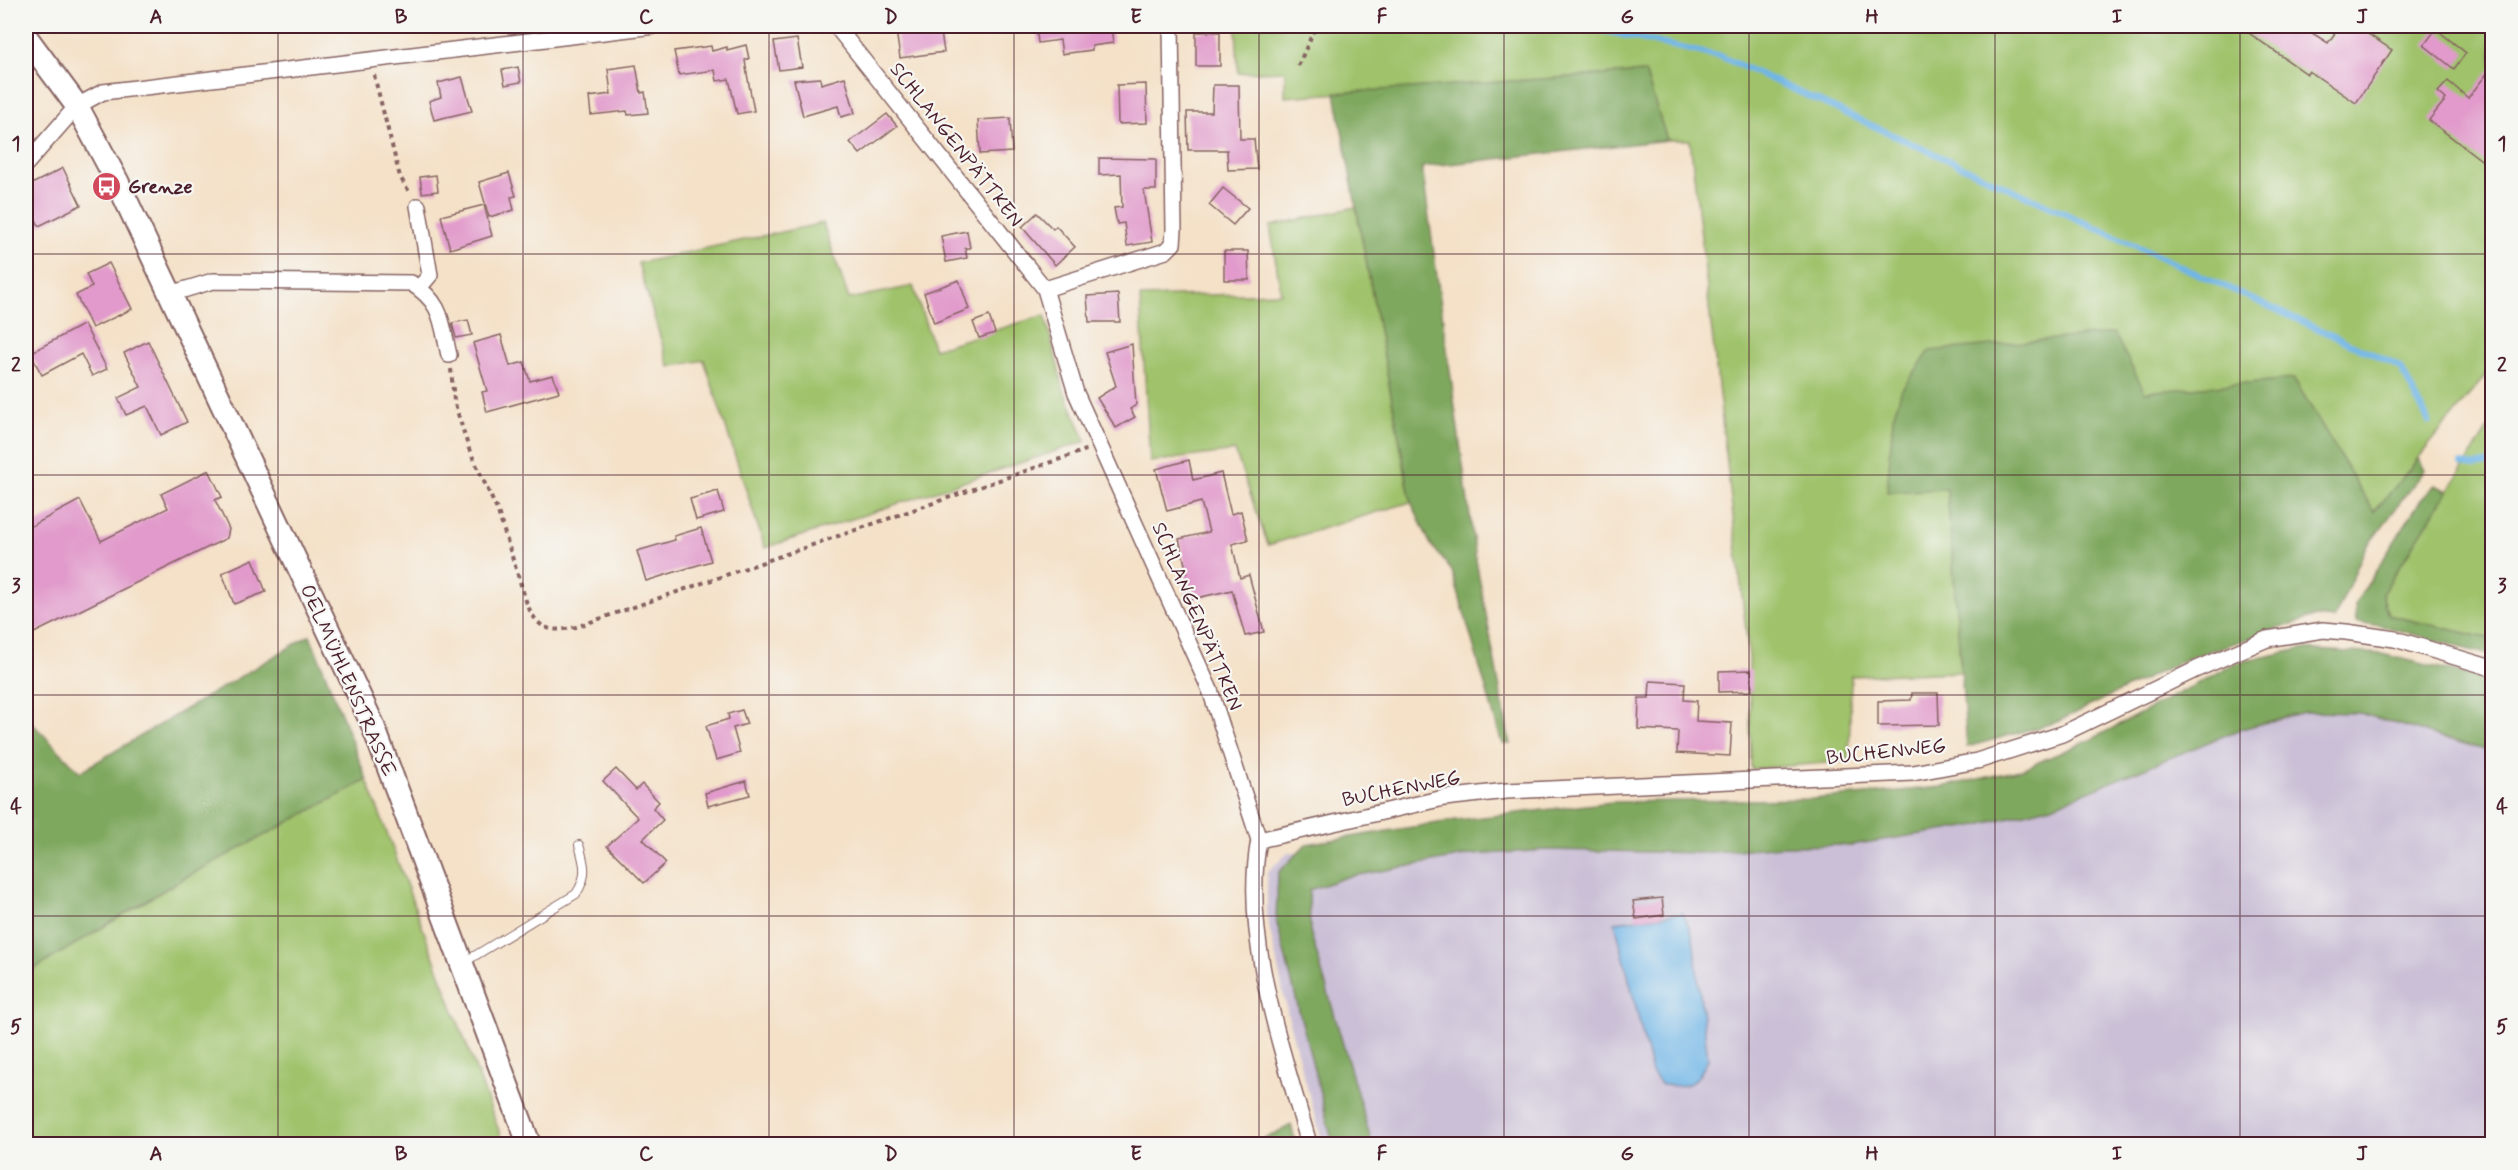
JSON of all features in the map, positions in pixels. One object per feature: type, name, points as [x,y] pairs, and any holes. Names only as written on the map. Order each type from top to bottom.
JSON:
[{"type":"street","points":[[26,164],[77,106],[103,92],[654,26]]},
{"type":"street","name":"SCHLANGENPÄTTKEN","points":[[836,26],[1045,289],[1076,393],[1210,690],[1259,840],[1255,861],[1254,917],[1272,1010],[1309,1144]]},
{"type":"street","points":[[1045,289],[1166,252],[1173,244],[1172,26]]},
{"type":"street","name":"OELMÜHLENSTRASSE","points":[[26,37],[77,106],[117,181],[372,723],[529,1144]]},
{"type":"street","points":[[418,206],[430,275],[419,288]]},
{"type":"street","points":[[170,294],[213,281],[411,283],[428,293],[439,311],[449,355]]},
{"type":"street","name":"BUCHENWEG","points":[[1259,840],[1444,798],[1507,791],[1913,773],[1977,761],[2062,734],[2197,669],[2267,639],[2323,630],[2395,639],[2493,668]]},
{"type":"lane","points":[[461,963],[576,894],[583,884],[586,869],[579,845]]},
{"type":"path","points":[[1298,66],[1316,26]]},
{"type":"path","points":[[370,60],[400,177],[418,206]]},
{"type":"path","points":[[449,355],[454,401],[469,449],[498,512],[527,604],[533,618],[543,626],[556,631],[576,627],[1083,450],[1104,455]]},
{"type":"shaded area","points":[[2289,689],[2492,728],[2492,1144],[1323,1144],[1291,1030],[1267,916],[1267,872],[1288,853],[1449,830],[1903,809]]},
{"type":"green space","points":[[1236,26],[2492,26],[2492,367],[2374,513],[2294,379],[2145,392],[1887,491],[1947,488],[1961,672],[1851,676],[1849,761],[1751,769],[1749,657],[1690,140],[1667,140],[1645,72],[1285,97],[1285,71],[1238,73]]},
{"type":"green space","points":[[1645,72],[1667,140],[1422,167],[1476,560],[1510,744],[1502,744],[1452,571],[1430,543],[1411,502],[1335,93]]},
{"type":"green space","points":[[1356,207],[1411,502],[1268,545],[1235,451],[1150,462],[1140,297],[1281,293],[1270,226]]},
{"type":"green space","points":[[823,223],[849,299],[913,286],[934,349],[1045,315],[1064,391],[1086,441],[765,548],[704,360],[669,367],[638,263]]},
{"type":"green space","points":[[2114,333],[2145,392],[2294,379],[2374,512],[2418,459],[2425,470],[2365,549],[2334,619],[2314,617],[2188,658],[2057,722],[1967,747],[1947,489],[1887,492],[1893,417],[1902,389],[1930,351]]},
{"type":"green space","points":[[2492,422],[2492,639],[2388,615],[2382,594]]},
{"type":"green space","points":[[2435,485],[2448,491],[2382,594],[2388,615],[2492,639],[2492,656],[2387,627],[2356,622],[2355,604],[2420,501]]},
{"type":"green space","points":[[310,635],[367,780],[177,882],[26,974],[26,717],[80,772]]},
{"type":"green space","points":[[2301,649],[2383,654],[2492,681],[2492,752],[2360,713],[2304,712],[2238,730],[2052,806],[1979,825],[1851,845],[1783,846],[1702,853],[1547,850],[1471,855],[1347,877],[1309,890],[1310,931],[1372,1144],[1333,1144],[1276,920],[1278,873],[1306,844],[1457,820],[1612,802],[1812,799],[1942,787],[2020,770],[2090,740],[2236,663]]},
{"type":"green space","points":[[367,780],[504,1144],[26,1144],[26,974],[177,882]]},
{"type":"green space","points":[[1291,1125],[1296,1144],[1255,1144]]},
{"type":"water","points":[[1683,913],[1693,937],[1708,1059],[1700,1074],[1691,1083],[1679,1086],[1662,1085],[1652,1073],[1615,922]]},
{"type":"building","points":[[940,26],[944,52],[900,58],[896,30]]},
{"type":"building","points":[[1036,26],[1111,26],[1113,43],[1092,46],[1092,50],[1062,54],[1060,40],[1038,43]]},
{"type":"building","points":[[2239,26],[2301,26],[2328,43],[2340,26],[2356,26],[2392,50],[2356,103],[2309,71],[2307,74]]},
{"type":"building","points":[[2436,29],[2466,53],[2454,69],[2424,45]]},
{"type":"building","points":[[1196,32],[1220,32],[1220,66],[1196,66]]},
{"type":"building","points":[[797,39],[802,67],[779,70],[774,42]]},
{"type":"building","points":[[746,45],[749,59],[745,60],[754,111],[737,114],[729,79],[717,81],[715,70],[679,75],[674,51],[711,46],[712,51],[727,47],[727,50]]},
{"type":"building","points":[[636,65],[641,93],[645,92],[648,113],[628,115],[627,111],[591,115],[589,97],[611,94],[608,69]]},
{"type":"building","points":[[2493,66],[2493,169],[2429,120],[2446,99],[2438,92],[2448,81],[2468,98]]},
{"type":"building","points":[[518,67],[521,82],[505,85],[502,70]]},
{"type":"building","points":[[462,77],[472,111],[434,120],[429,101],[441,97],[438,83]]},
{"type":"building","points":[[845,77],[855,113],[841,117],[838,106],[803,116],[794,80],[820,78],[821,84]]},
{"type":"building","points":[[1146,84],[1147,123],[1118,124],[1117,85]]},
{"type":"building","points":[[1213,85],[1239,85],[1240,139],[1254,139],[1257,169],[1228,170],[1227,150],[1188,150],[1187,112],[1212,112]]},
{"type":"building","points":[[887,114],[897,126],[860,154],[850,142]]},
{"type":"building","points":[[1010,118],[1012,152],[980,154],[978,120]]},
{"type":"building","points":[[1099,158],[1156,159],[1156,190],[1144,190],[1152,242],[1127,246],[1124,223],[1117,224],[1114,208],[1122,207],[1121,174],[1099,175]]},
{"type":"building","points":[[63,168],[81,205],[39,226],[26,199],[26,187]]},
{"type":"building","points":[[509,173],[516,196],[511,197],[514,210],[489,217],[479,182]]},
{"type":"building","points":[[436,175],[438,191],[422,193],[420,177]]},
{"type":"building","points":[[1223,188],[1248,208],[1233,225],[1209,205]]},
{"type":"building","points":[[484,205],[492,236],[450,249],[441,216]]},
{"type":"building","points":[[1037,213],[1053,229],[1056,226],[1075,247],[1055,265],[1022,227]]},
{"type":"building","points":[[967,231],[970,248],[965,248],[967,258],[946,262],[941,236]]},
{"type":"building","points":[[1224,251],[1248,251],[1249,280],[1224,280]]},
{"type":"building","points":[[109,263],[132,309],[92,328],[76,295],[92,287],[86,274]]},
{"type":"building","points":[[959,280],[969,309],[934,323],[924,293]]},
{"type":"building","points":[[1118,294],[1120,322],[1089,322],[1087,296]]},
{"type":"building","points":[[989,316],[995,333],[979,338],[973,322]]},
{"type":"building","points":[[468,320],[472,335],[456,338],[452,323]]},
{"type":"building","points":[[84,324],[107,369],[92,376],[81,354],[42,375],[30,353]]},
{"type":"building","points":[[501,335],[510,366],[524,362],[530,381],[553,375],[559,392],[487,412],[482,392],[487,391],[473,343]]},
{"type":"building","points":[[148,341],[187,422],[161,435],[147,406],[126,415],[118,398],[141,387],[124,353]]},
{"type":"building","points":[[1132,344],[1136,405],[1130,409],[1135,417],[1116,428],[1097,398],[1116,386],[1105,352]]},
{"type":"building","points":[[1189,460],[1193,480],[1221,473],[1231,514],[1241,511],[1248,540],[1232,544],[1240,578],[1249,575],[1264,632],[1245,636],[1232,590],[1188,600],[1181,574],[1187,573],[1179,539],[1209,532],[1201,502],[1167,511],[1156,469]]},
{"type":"building","points":[[209,470],[222,497],[215,500],[229,529],[227,538],[26,637],[26,529],[80,500],[101,541],[168,508],[161,494]]},
{"type":"building","points":[[718,491],[724,512],[696,520],[690,499]]},
{"type":"building","points":[[701,528],[711,561],[646,581],[637,551],[675,540],[674,536]]},
{"type":"building","points":[[253,559],[266,592],[234,604],[222,573]]},
{"type":"building","points":[[1751,670],[1752,691],[1719,692],[1719,671]]},
{"type":"building","points":[[1650,681],[1685,683],[1684,700],[1697,701],[1696,721],[1732,723],[1730,756],[1677,753],[1678,731],[1638,729],[1639,698],[1649,698]]},
{"type":"building","points":[[1912,693],[1938,693],[1939,725],[1878,726],[1878,701],[1911,700]]},
{"type":"building","points":[[742,710],[747,724],[733,728],[740,753],[716,760],[706,726],[729,719],[728,714]]},
{"type":"building","points":[[616,769],[636,790],[642,784],[659,802],[653,808],[663,820],[643,839],[666,863],[644,883],[607,846],[638,818],[603,781]]},
{"type":"building","points":[[746,781],[750,795],[708,806],[705,793]]},
{"type":"building","points":[[1662,898],[1664,915],[1636,919],[1633,901]]},
{"type":"waterway","points":[[1582,26],[1722,57],[2384,359],[2401,368],[2429,422]]},
{"type":"waterway","points":[[2461,464],[2475,466],[2492,463]]},
{"type":"place","name":"Grenze","points":[[107,186]]}]
